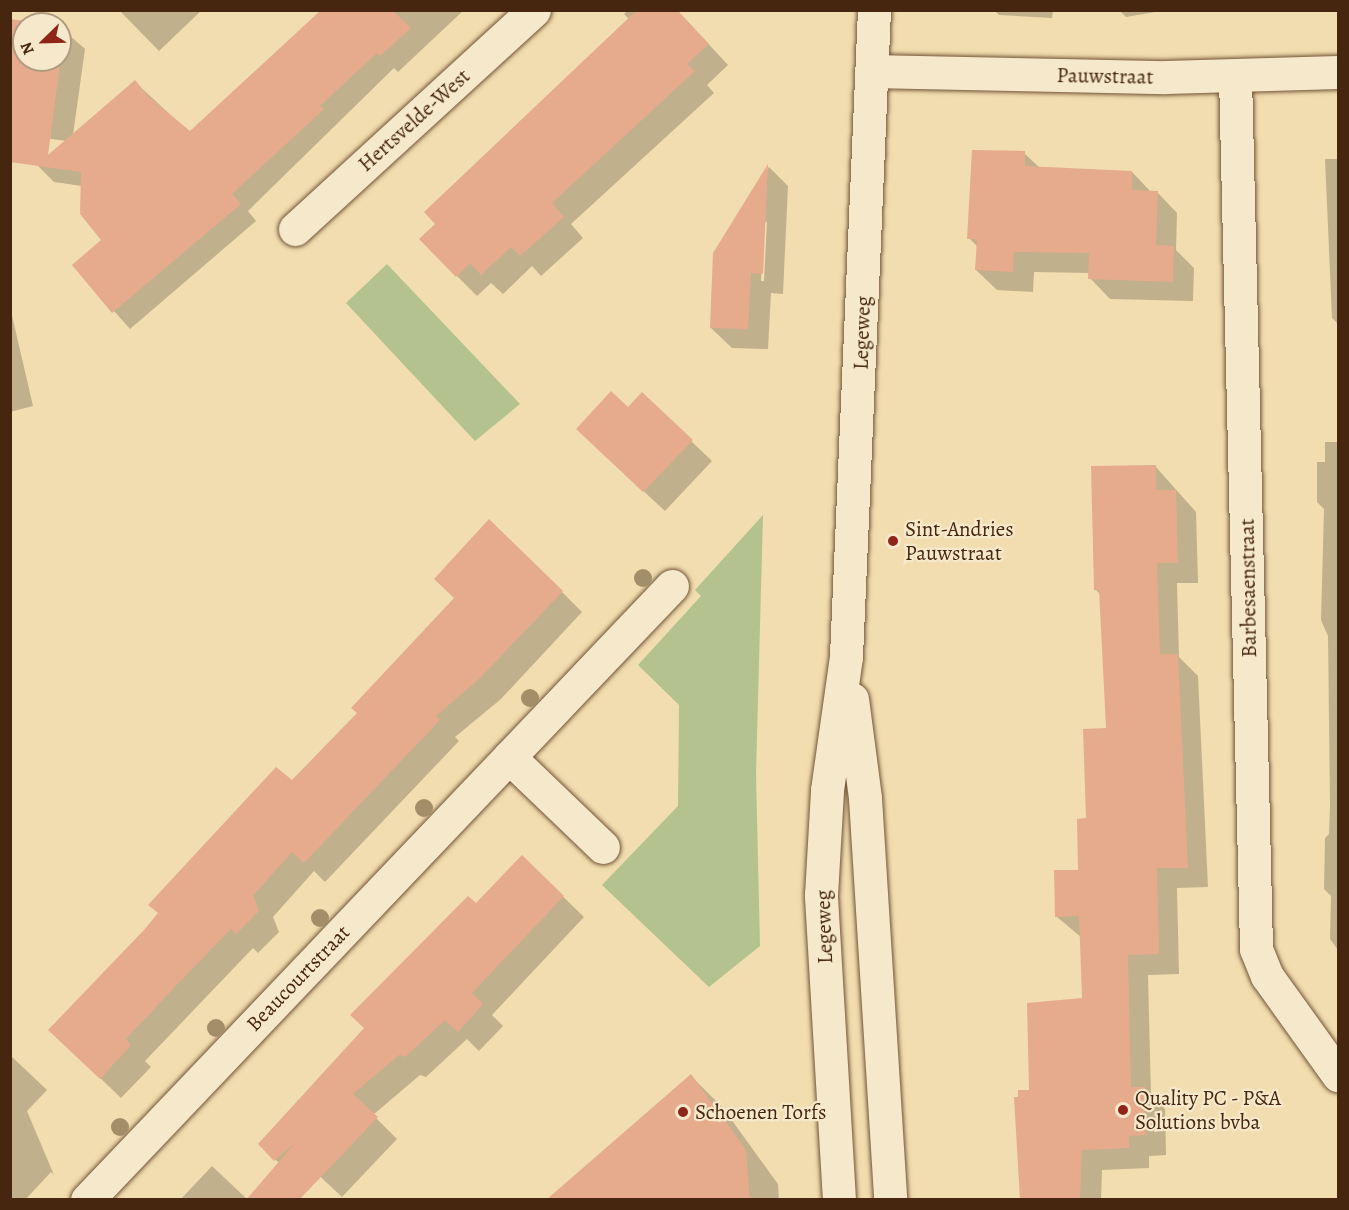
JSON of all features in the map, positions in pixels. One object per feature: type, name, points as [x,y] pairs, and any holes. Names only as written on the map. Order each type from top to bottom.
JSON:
[{"type":"street","name":"Hertsvelde-West","points":[[294,229],[534,10]]},
{"type":"street","name":"Legeweg","points":[[839,1200],[821,895],[827,790],[846,656],[874,10]]},
{"type":"street","name":"Pauwstraat","points":[[871,71],[1235,76],[1338,72]]},
{"type":"street","name":"Barbesaenstraat","points":[[1235,76],[1256,949],[1267,976],[1338,1075]]},
{"type":"street","name":"Beaucourtstraat","points":[[87,1200],[672,586]]},
{"type":"street","name":"Legeweg","points":[[846,656],[865,798],[890,1200]]},
{"type":"street","points":[[509,757],[603,847]]},
{"type":"green space","points":[[387,264],[520,404],[475,441],[346,303]]},
{"type":"green space","points":[[763,515],[756,774],[760,946],[709,987],[602,885],[678,806],[679,705],[638,665],[701,596],[695,590]]},
{"type":"building","points":[[321,10],[392,10],[411,28],[380,56],[377,53],[320,106],[324,109],[232,194],[241,204],[112,313],[72,265],[101,240],[80,214],[81,172],[10,162],[10,19],[12,19],[12,72],[59,72],[48,155],[135,80],[149,97],[190,131]]},
{"type":"building","points":[[637,10],[677,10],[709,44],[687,64],[695,71],[552,203],[564,217],[520,256],[511,247],[481,275],[470,263],[456,277],[419,239],[435,224],[424,212]]},
{"type":"building","points":[[972,150],[1025,151],[1025,166],[1132,171],[1132,190],[1158,191],[1156,245],[1174,246],[1173,282],[1088,279],[1089,253],[1014,252],[1013,272],[975,270],[977,239],[967,239]]},
{"type":"building","points":[[768,164],[763,274],[751,273],[748,329],[710,328],[713,253]]},
{"type":"building","points":[[611,391],[628,407],[642,392],[693,440],[643,492],[576,429]]},
{"type":"building","points":[[1156,465],[1156,490],[1176,490],[1178,563],[1157,563],[1160,654],[1178,654],[1188,868],[1157,868],[1159,954],[1128,955],[1131,1087],[1145,1087],[1146,1135],[1129,1136],[1129,1148],[1082,1150],[1080,1200],[1020,1200],[1014,1097],[1018,1097],[1018,1090],[1029,1090],[1027,1003],[1082,998],[1079,916],[1055,917],[1054,870],[1078,870],[1077,819],[1086,818],[1083,729],[1106,728],[1099,590],[1094,590],[1091,466]]},
{"type":"building","points":[[489,519],[563,591],[480,678],[436,716],[440,720],[304,863],[292,852],[253,896],[259,911],[236,934],[231,929],[188,973],[126,1039],[131,1045],[100,1079],[48,1030],[144,930],[158,913],[148,905],[276,767],[292,780],[357,713],[351,708],[454,598],[434,579]]},
{"type":"building","points":[[522,855],[564,896],[472,993],[483,1004],[458,1032],[445,1020],[405,1057],[399,1055],[353,1094],[378,1117],[299,1200],[246,1200],[294,1144],[274,1161],[258,1144],[364,1028],[350,1015],[468,896],[476,903]]},
{"type":"building","name":"Schoenen Torfs","points":[[691,1074],[746,1150],[750,1200],[546,1200]]},
{"type":"place","name":"Sint-Andries Pauwstraat","points":[[893,541]]},
{"type":"place","name":"Quality PC - P&A Solutions bvba","points":[[1123,1110]]},
{"type":"place","name":"Schoenen Torfs","points":[[683,1112]]}]
